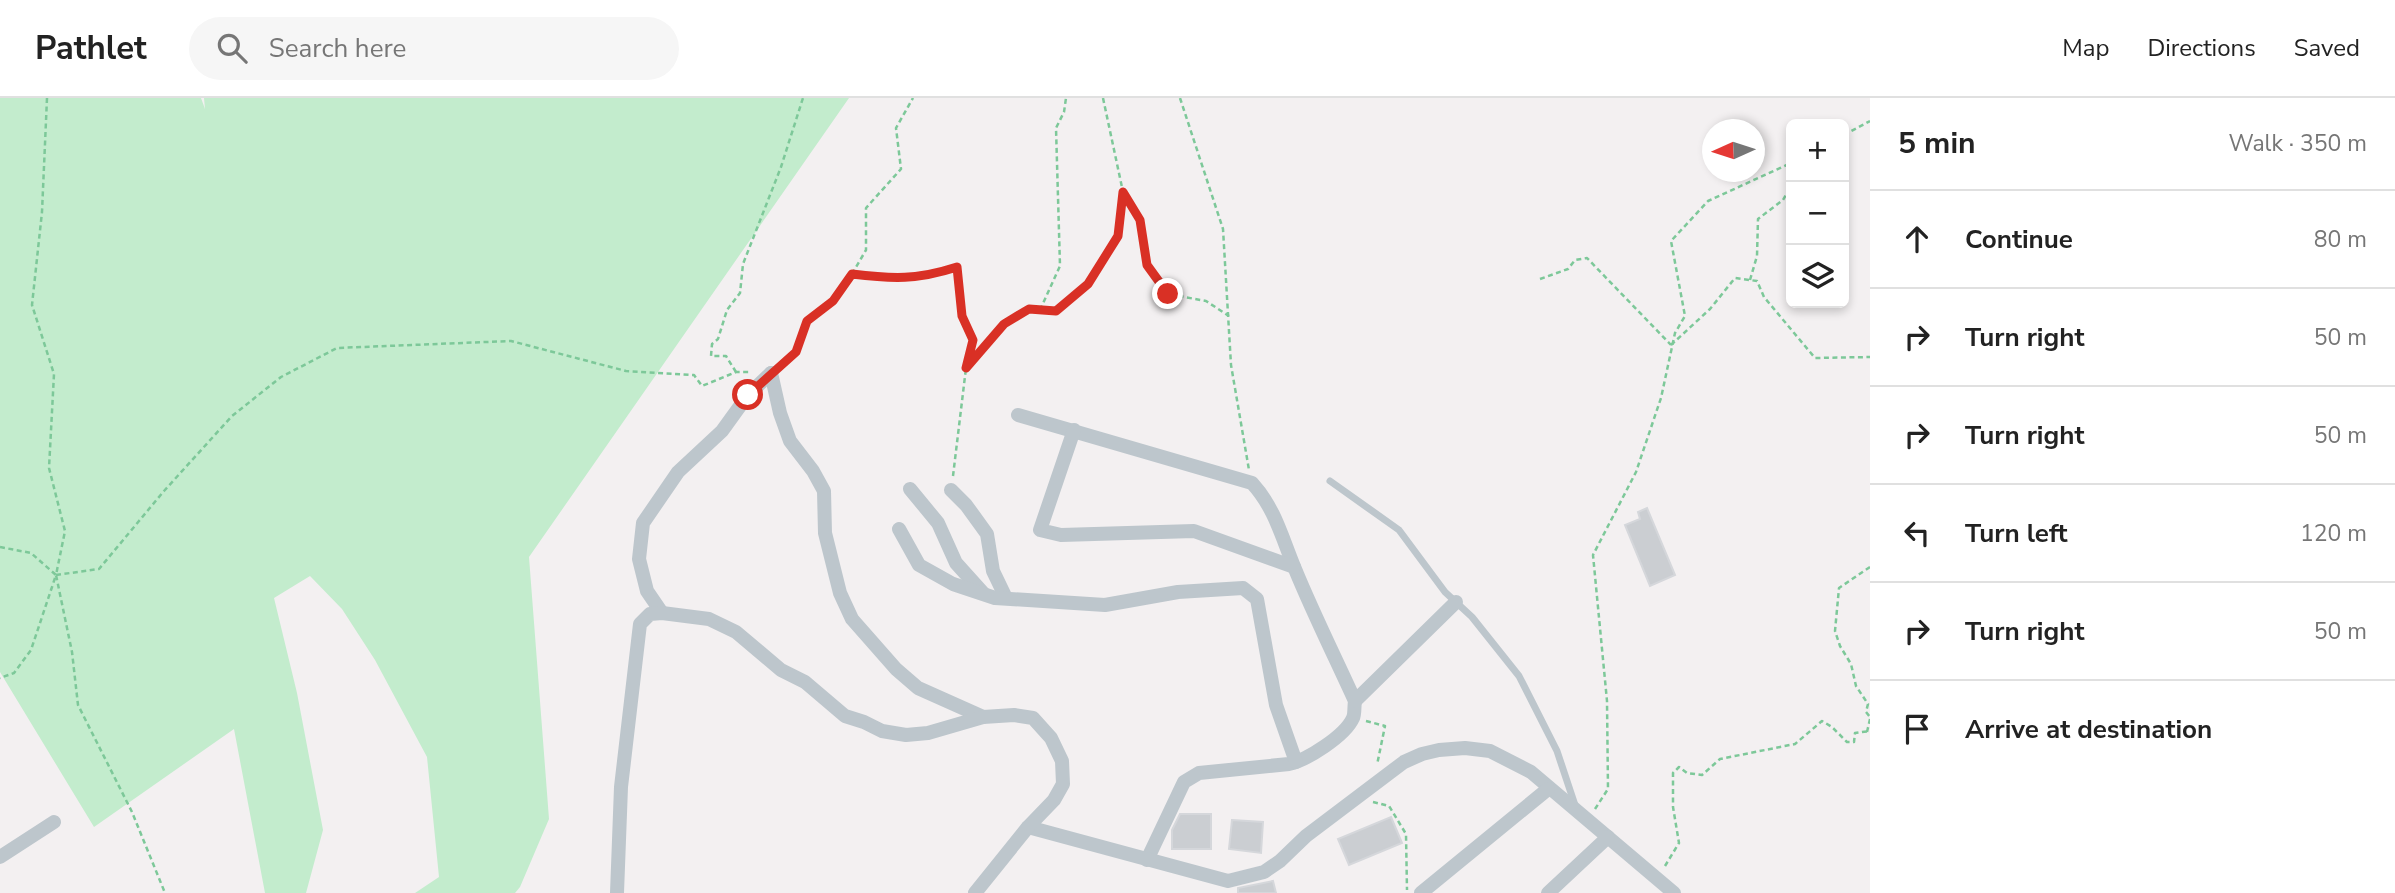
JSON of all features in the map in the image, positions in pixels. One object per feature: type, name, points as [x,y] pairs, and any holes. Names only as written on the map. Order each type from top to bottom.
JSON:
[{"type":"street","points":[[663,613],[647,591],[639,559],[643,523],[678,472],[722,431],[748,395],[771,373]]},
{"type":"street","points":[[771,373],[790,441],[813,471],[824,491],[825,533],[840,593],[852,619],[896,669],[918,688],[983,717]]},
{"type":"street","points":[[1018,415],[1252,483],[1273,512],[1294,568],[1355,701],[1353,718],[1340,733],[1303,760],[1199,773],[1184,782],[1147,860]]},
{"type":"street","points":[[1074,430],[1040,530],[1061,535],[1194,531],[1294,568]]},
{"type":"street","points":[[910,489],[938,523],[956,563],[984,594]]},
{"type":"street","points":[[951,490],[966,505],[987,534],[993,571],[1006,598]]},
{"type":"street","points":[[899,529],[919,565],[953,584],[1006,598],[1105,605],[1178,592],[1243,588],[1257,599],[1276,705],[1296,762]]},
{"type":"street","points":[[1355,701],[1456,602]]},
{"type":"street","points":[[617,893],[627,716],[640,624],[650,614],[663,613],[709,619],[736,632],[781,670],[805,682],[845,716],[882,731],[906,735],[928,733],[983,717],[1014,715],[1033,718],[1051,738],[1062,761],[1063,784],[1054,800],[1028,827],[975,893]]},
{"type":"street","points":[[1028,827],[1228,881],[1264,872],[1280,861],[1306,835],[1404,762],[1422,754],[1465,748],[1490,751],[1531,772],[1674,893]]},
{"type":"street","points":[[1421,893],[1548,789]]},
{"type":"street","points":[[0,857],[54,822]]},
{"type":"street","points":[[1548,893],[1608,837]]},
{"type":"lane","points":[[1330,481],[1399,530],[1445,592],[1472,617],[1519,676],[1557,751],[1583,817]]},
{"type":"path","points":[[0,678],[14,673],[31,650],[56,575],[65,531],[49,468],[54,374],[32,305],[42,212],[47,98]]},
{"type":"path","points":[[736,372],[726,355],[711,356],[712,344],[718,339],[727,310],[740,293],[743,264],[781,167],[803,98]]},
{"type":"path","points":[[56,575],[99,569],[164,491],[232,416],[281,377],[337,348],[511,341],[626,371],[694,375],[702,386],[736,372],[771,373],[796,352],[807,321],[833,301],[866,250],[866,208],[901,169],[896,128],[913,98]]},
{"type":"path","points":[[1040,310],[1060,266],[1056,128],[1064,112],[1066,98]]},
{"type":"path","points":[[966,368],[1004,324],[1029,309],[1056,311],[1088,284],[1118,236],[1123,192],[1103,98]]},
{"type":"path","points":[[1180,98],[1223,229],[1231,365],[1252,483]]},
{"type":"path","points":[[1849,132],[1870,121]]},
{"type":"path","points":[[1583,817],[1608,789],[1607,701],[1593,555],[1636,472],[1661,398],[1671,345],[1685,316],[1671,241],[1708,201],[1786,165]]},
{"type":"path","points":[[1123,192],[1140,220],[1147,265],[1168,294],[1206,301],[1229,316]]},
{"type":"path","points":[[1750,280],[1757,256],[1758,219],[1786,195]]},
{"type":"path","points":[[1540,279],[1568,269],[1575,260],[1587,258],[1671,345]]},
{"type":"path","points":[[852,274],[892,279],[930,276],[957,267],[962,316],[973,340],[966,368],[951,490]]},
{"type":"path","points":[[1671,345],[1710,309],[1735,278],[1757,281],[1764,298],[1815,359],[1870,357]]},
{"type":"path","points":[[0,547],[32,553],[56,575],[72,652],[78,705],[132,812],[164,893]]},
{"type":"path","points":[[1657,878],[1679,843],[1673,807],[1673,773],[1679,767],[1687,774],[1702,775],[1720,759],[1795,744],[1822,721],[1847,742],[1854,741],[1856,733],[1869,732],[1870,718],[1866,712],[1868,704],[1856,686],[1851,664],[1835,631],[1839,588],[1870,567]]},
{"type":"path","points":[[1353,718],[1385,726],[1373,785]]},
{"type":"path","points":[[1357,797],[1389,806],[1406,834],[1407,893]]},
{"type":"green space","points":[[0,98],[201,98],[205,109],[204,98],[849,98],[529,557],[549,819],[515,893],[415,893],[439,877],[427,757],[375,660],[342,609],[310,576],[274,598],[297,693],[323,830],[306,893],[265,893],[234,729],[94,827],[0,672]]},
{"type":"building","points":[[1647,508],[1675,575],[1650,586],[1625,525],[1640,519],[1638,512]]},
{"type":"building","points":[[1180,814],[1211,814],[1211,849],[1172,849],[1172,830]]},
{"type":"building","points":[[1391,817],[1402,843],[1349,865],[1338,839]]},
{"type":"building","points":[[1232,820],[1263,822],[1261,853],[1229,849]]},
{"type":"building","points":[[1273,881],[1276,893],[1238,893],[1238,888]]},
{"type":"route","points":[[748,395],[796,352],[807,321],[833,301],[852,274],[892,279],[930,276],[957,267],[962,316],[973,340],[966,368],[1004,324],[1029,309],[1056,311],[1088,284],[1118,236],[1123,192],[1140,220],[1147,265],[1168,294]]}]
